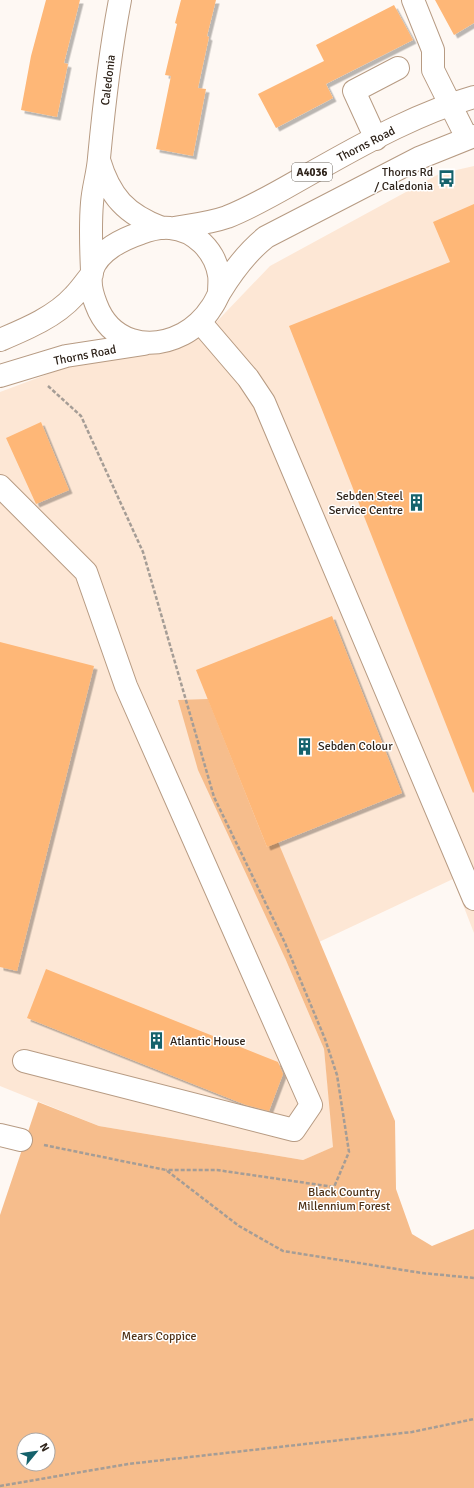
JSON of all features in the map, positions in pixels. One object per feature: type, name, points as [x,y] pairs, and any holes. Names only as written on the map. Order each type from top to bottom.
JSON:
[{"type":"main road","name":"Caledonia","points":[[92,272],[92,202],[99,160],[100,140],[113,36],[120,0]]},
{"type":"main road","points":[[92,272],[92,295],[105,321],[117,332],[131,340],[147,344],[164,342],[184,334],[200,322],[211,308],[219,293],[240,262],[253,247],[266,237],[420,158],[470,137],[449,104],[433,70],[433,50],[413,0]]},
{"type":"main road","points":[[376,139],[354,92],[398,68]]},
{"type":"main road","name":"Thorns Road","points":[[166,228],[202,224],[227,217],[420,116],[449,104],[474,97]]},
{"type":"main road","name":"Caledonia","points":[[99,160],[104,176],[119,200],[129,211],[144,221],[166,228]]},
{"type":"main road","name":"A4036","points":[[0,340],[50,315],[74,296],[92,272],[97,261],[108,250],[124,240],[142,233],[166,228],[188,232],[204,244],[215,260],[219,275],[219,293]]},
{"type":"main road","points":[[200,322],[248,378],[264,402],[474,899]]},
{"type":"main road","name":"Thorns Road","points":[[0,376],[66,356],[147,344]]},
{"type":"main road","points":[[0,486],[86,572],[126,686],[311,1105],[294,1130],[24,1061]]},
{"type":"main road","points":[[0,1135],[21,1140]]},
{"type":"path","points":[[21,1140],[166,1170],[217,1170],[334,1187],[349,1152],[337,1075],[325,1040],[285,943],[214,797],[143,552],[81,416],[29,367]]},
{"type":"path","points":[[166,1170],[239,1226],[283,1251],[422,1273],[474,1278]]},
{"type":"path","points":[[0,1486],[128,1464],[412,1432],[474,1419]]},
{"type":"shaded area","points":[[474,166],[474,933],[453,879],[285,958],[324,1049],[334,1147],[303,1160],[99,1126],[0,1086],[0,392],[96,356],[202,337],[270,266],[439,174]]},
{"type":"green space","name":"Mears Coppice","points":[[208,699],[267,847],[278,842],[395,1121],[396,1189],[412,1234],[432,1246],[474,1229],[474,1488],[0,1488],[0,1215],[38,1102],[99,1126],[303,1160],[333,1147],[324,1049],[285,958],[198,770],[178,700]]},
{"type":"building","points":[[46,0],[80,0],[64,63],[68,64],[57,117],[21,110],[31,56]]},
{"type":"building","points":[[181,0],[216,0],[207,36],[209,37],[198,88],[206,89],[193,156],[156,149],[171,76],[165,75]]},
{"type":"building","points":[[435,0],[474,0],[474,23],[454,35]]},
{"type":"building","points":[[394,5],[413,40],[326,84],[333,98],[276,128],[258,94],[324,61],[316,45]]},
{"type":"building","name":"Sebden Steel Service Centre","points":[[474,204],[473,793],[289,326],[450,262],[433,222]]},
{"type":"building","points":[[41,422],[69,490],[36,504],[6,438]]},
{"type":"building","name":"Sebden Colour","points":[[332,616],[402,793],[267,847],[196,670]]},
{"type":"building","points":[[0,642],[94,666],[17,971],[0,967]]},
{"type":"building","name":"Atlantic House","points":[[46,969],[278,1062],[283,1074],[269,1111],[246,1105],[27,1018]]},
{"type":"place","name":"Thorns Rd / Caledonia","points":[[446,179]]},
{"type":"place","name":"Sebden Steel Service Centre","points":[[416,503]]},
{"type":"place","name":"Sebden Colour","points":[[305,746]]},
{"type":"place","name":"Atlantic House","points":[[157,1041]]},
{"type":"park label","name":"Black Country Millennium Forest","points":[[344,1199]]}]
